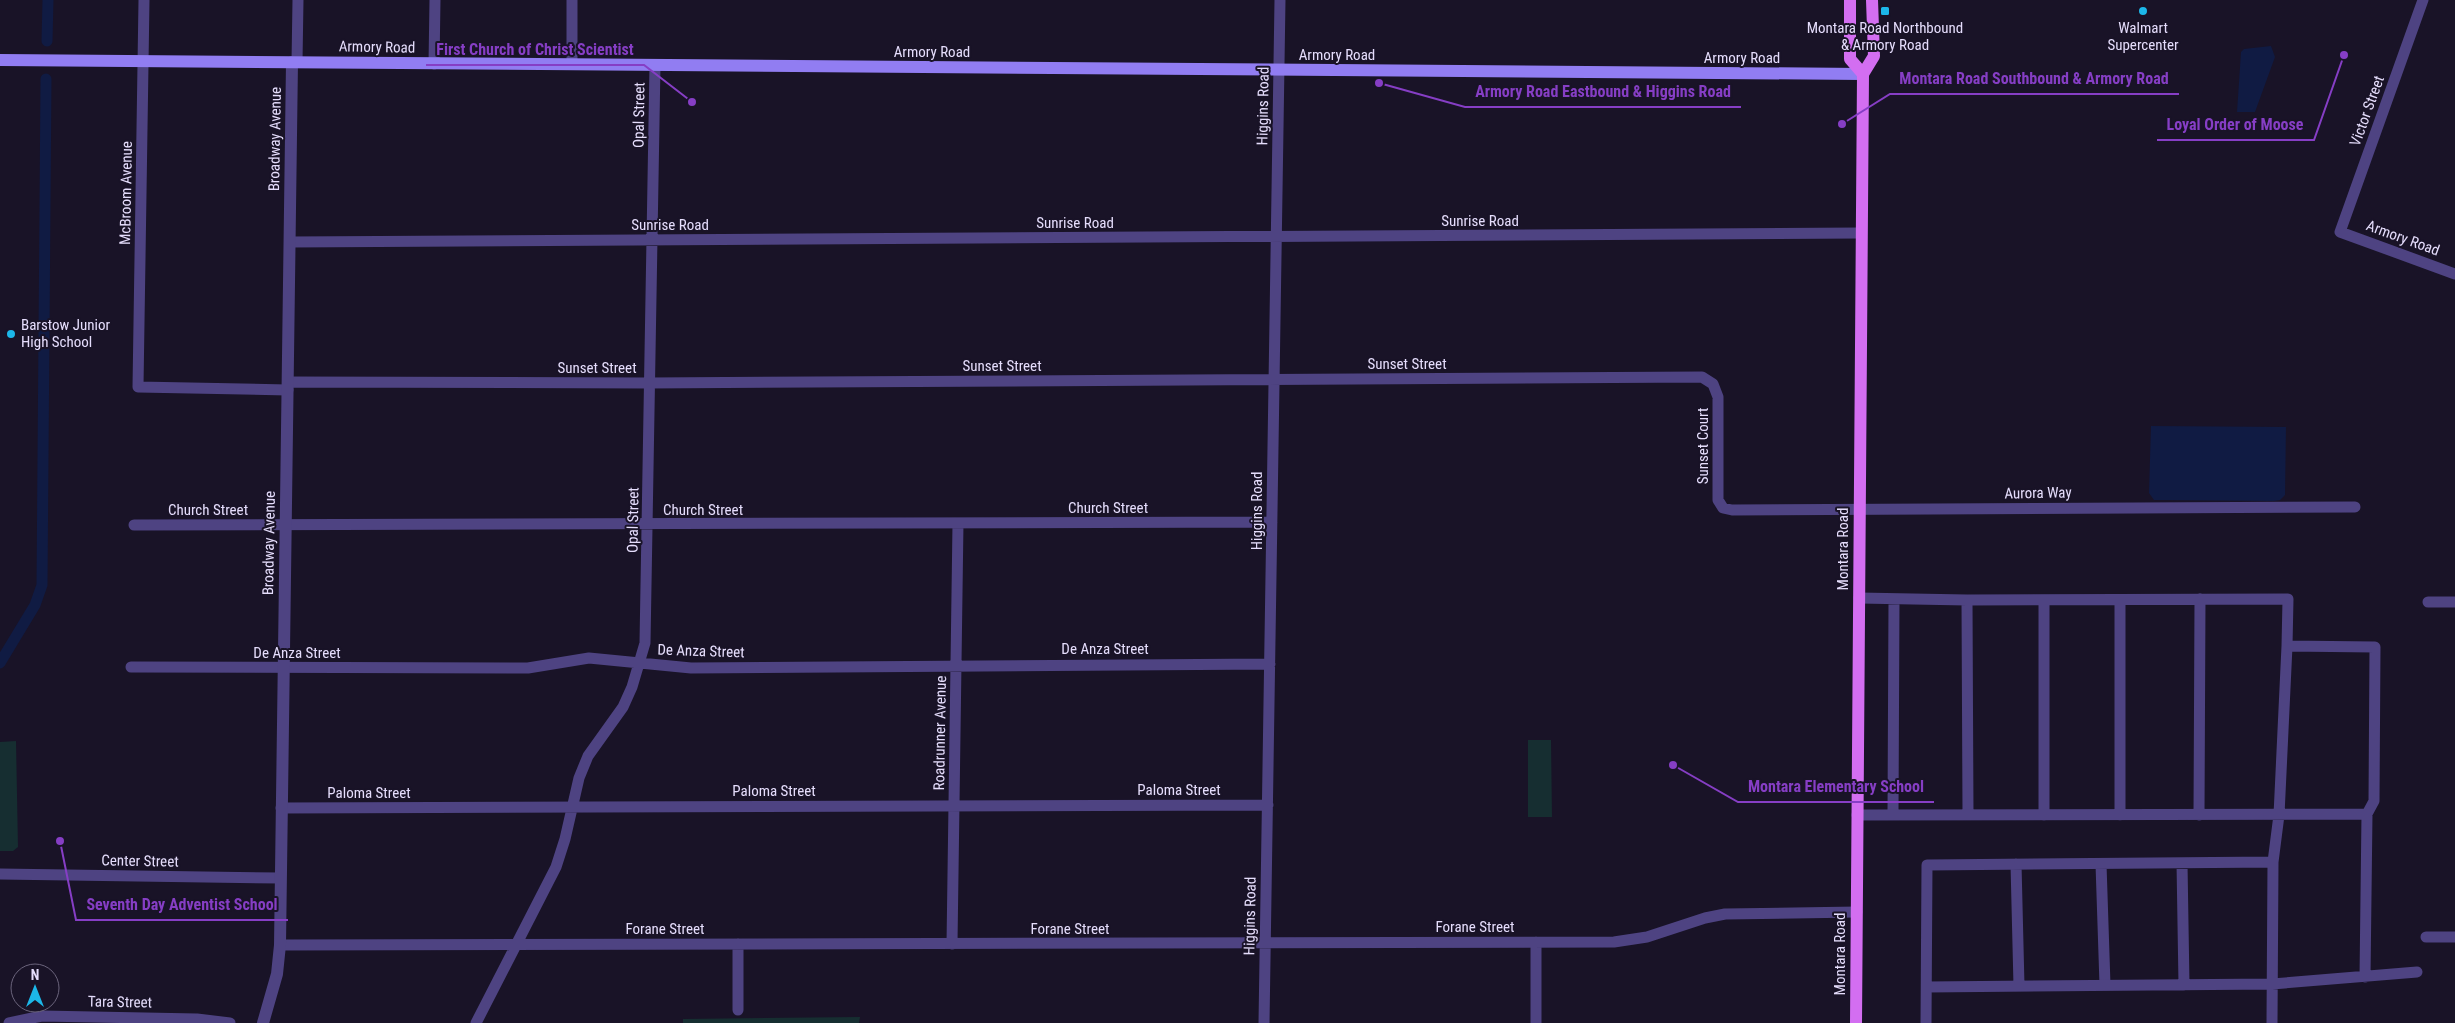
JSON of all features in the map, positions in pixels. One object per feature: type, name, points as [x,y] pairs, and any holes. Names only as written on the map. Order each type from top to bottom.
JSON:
[{"type":"main road","points":[[1850,0],[1850,59],[1863,74]]},
{"type":"main road","name":"Montara Road","points":[[1856,1023],[1860,233],[1863,74],[1874,56],[1872,0]]},
{"type":"main road","name":"Armory Road","points":[[0,60],[1863,74]]},
{"type":"street","name":"McBroom Avenue","points":[[138,387],[144,0]]},
{"type":"street","name":"Broadway Avenue","points":[[263,1023],[277,974],[280,945],[282,668],[290,242],[298,0]]},
{"type":"street","points":[[434,64],[435,0]]},
{"type":"street","points":[[572,0],[572,64]]},
{"type":"street","name":"Higgins Road","points":[[1264,1023],[1272,522],[1272,380],[1280,0]]},
{"type":"street","name":"Victor Street","points":[[2340,232],[2423,0]]},
{"type":"street","name":"Opal Street","points":[[476,1023],[556,867],[579,778],[588,756],[622,707],[632,687],[645,643],[647,621],[655,66]]},
{"type":"street","name":"Armory Road","points":[[2340,232],[2455,274]]},
{"type":"street","name":"Sunrise Road","points":[[290,242],[1860,233]]},
{"type":"street","name":"Sunset Street","points":[[138,387],[1702,377],[1713,384]]},
{"type":"street","name":"Sunset Court","points":[[1713,384],[1718,397],[1718,500],[1723,508]]},
{"type":"street","name":"Aurora Way","points":[[1723,508],[1732,510],[2355,507]]},
{"type":"street","name":"Church Street","points":[[134,525],[1272,522]]},
{"type":"street","name":"Roadrunner Avenue","points":[[952,944],[958,523]]},
{"type":"street","points":[[1858,598],[1968,600],[2288,599],[2279,815],[2273,862],[2272,1023]]},
{"type":"street","points":[[1893,815],[1894,599]]},
{"type":"street","points":[[2199,815],[2200,599]]},
{"type":"street","points":[[1968,600],[1968,815]]},
{"type":"street","points":[[2044,600],[2044,815]]},
{"type":"street","points":[[2120,600],[2120,815]]},
{"type":"street","points":[[2428,602],[2455,602]]},
{"type":"street","points":[[2287,646],[2375,647],[2374,801],[2367,814],[2365,977]]},
{"type":"street","name":"De Anza Street","points":[[131,667],[528,668],[589,658],[691,668],[1270,664]]},
{"type":"street","name":"Paloma Street","points":[[281,808],[1268,805]]},
{"type":"street","points":[[1857,815],[2367,814]]},
{"type":"street","points":[[1926,1023],[1927,865],[2273,862]]},
{"type":"street","points":[[2182,863],[2184,985]]},
{"type":"street","points":[[2016,864],[2019,986]]},
{"type":"street","points":[[2101,864],[2105,985]]},
{"type":"street","name":"Center Street","points":[[0,874],[280,878]]},
{"type":"street","name":"Forane Street","points":[[280,945],[1614,942],[1647,937],[1705,918],[1725,914],[1856,912]]},
{"type":"street","points":[[2426,937],[2455,937]]},
{"type":"street","points":[[1536,942],[1536,1023]]},
{"type":"street","points":[[738,944],[738,1010]]},
{"type":"street","points":[[1927,987],[2272,984],[2417,972]]},
{"type":"street","name":"Tara Street","points":[[10,1023],[42,1016],[197,1019],[230,1023]]},
{"type":"green space","points":[[1528,740],[1551,740],[1552,817],[1528,817]]},
{"type":"green space","points":[[16,741],[18,847],[13,851],[0,851],[0,742]]},
{"type":"green space","points":[[860,1017],[859,1023],[683,1023],[683,1019]]},
{"type":"water","points":[[2271,46],[2275,57],[2255,112],[2237,112],[2241,52],[2244,49]]},
{"type":"water","points":[[2151,426],[2286,427],[2285,495],[2280,500],[2274,501],[2154,500],[2149,493]]},
{"type":"waterway","points":[[47,41],[48,0]]},
{"type":"waterway","points":[[0,663],[35,605],[42,585],[46,79]]},
{"type":"place","name":"Montara Road Northbound & Armory Road","points":[[1885,11]]},
{"type":"place","name":"Walmart Supercenter","points":[[2143,11]]},
{"type":"place","name":"Loyal Order of Moose","points":[[2344,55]]},
{"type":"place","name":"Armory Road Eastbound & Higgins Road","points":[[1379,83]]},
{"type":"place","name":"First Church of Christ Scientist","points":[[692,102]]},
{"type":"place","name":"Montara Road Southbound & Armory Road","points":[[1842,124]]},
{"type":"place","name":"Barstow Junior High School","points":[[11,334]]},
{"type":"place","name":"Montara Elementary School","points":[[1673,765]]},
{"type":"place","name":"Seventh Day Adventist School","points":[[60,841]]}]
